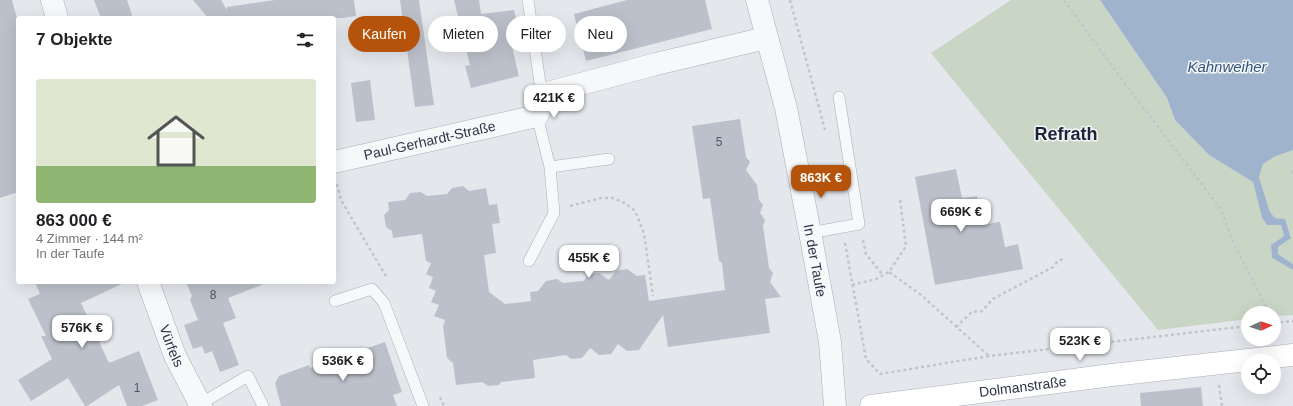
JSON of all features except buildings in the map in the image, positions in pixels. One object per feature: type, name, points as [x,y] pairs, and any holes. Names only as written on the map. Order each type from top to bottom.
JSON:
[{"type":"main road","name":"Dolmanstraße","points":[[871,406],[1104,376],[1293,355]]},
{"type":"street","points":[[52,0],[56,16]]},
{"type":"street","name":"In der Taufe","points":[[757,0],[786,108],[830,342],[836,406]]},
{"type":"street","points":[[538,116],[547,93],[656,64],[766,38]]},
{"type":"street","name":"Paul-Gerhardt-Straße","points":[[336,162],[538,116]]},
{"type":"street","name":"Vürfels","points":[[149,284],[175,356],[200,405]]},
{"type":"lane","points":[[528,0],[540,83],[547,93]]},
{"type":"lane","points":[[810,233],[859,224],[840,97]]},
{"type":"lane","points":[[529,261],[554,213],[550,167],[538,116]]},
{"type":"lane","points":[[550,167],[609,159]]},
{"type":"lane","points":[[335,301],[372,289],[384,303],[423,406]]},
{"type":"lane","points":[[200,405],[248,376],[263,406]]},
{"type":"path","points":[[790,0],[826,133]]},
{"type":"path","points":[[1064,0],[1123,81],[1220,208],[1235,246],[1265,306]]},
{"type":"path","points":[[554,209],[585,203],[601,198],[613,198],[625,203],[633,209],[637,215],[644,234],[653,296]]},
{"type":"path","points":[[852,285],[876,279],[889,272],[906,246],[900,200]]},
{"type":"path","points":[[859,224],[866,254],[883,275]]},
{"type":"path","points":[[842,227],[866,359],[880,374],[989,356],[1241,327]]},
{"type":"path","points":[[956,327],[972,312],[982,311],[994,299],[1053,267],[1058,261],[1063,259]]},
{"type":"path","points":[[889,272],[921,295],[989,356]]},
{"type":"path","points":[[1281,322],[1293,321]]},
{"type":"green space","points":[[1011,0],[1100,0],[1167,98],[1175,120],[1209,155],[1253,182],[1262,218],[1267,225],[1281,225],[1284,236],[1271,245],[1272,258],[1293,270],[1293,315],[1281,316],[1281,306],[1241,306],[1241,320],[1158,330],[931,53]]},
{"type":"green space","points":[[1293,150],[1293,264],[1278,254],[1278,247],[1291,237],[1285,219],[1275,218],[1270,212],[1259,177],[1263,164],[1274,157]]},
{"type":"water","name":"Kahnweiher","points":[[1100,0],[1293,0],[1293,150],[1274,157],[1263,164],[1259,177],[1270,212],[1275,218],[1285,219],[1291,238],[1278,247],[1278,254],[1293,264],[1293,270],[1272,258],[1271,245],[1284,236],[1281,225],[1267,225],[1262,218],[1253,182],[1209,155],[1175,120],[1167,98]]},
{"type":"district","name":"Refrath","points":[[1066,134]]}]
